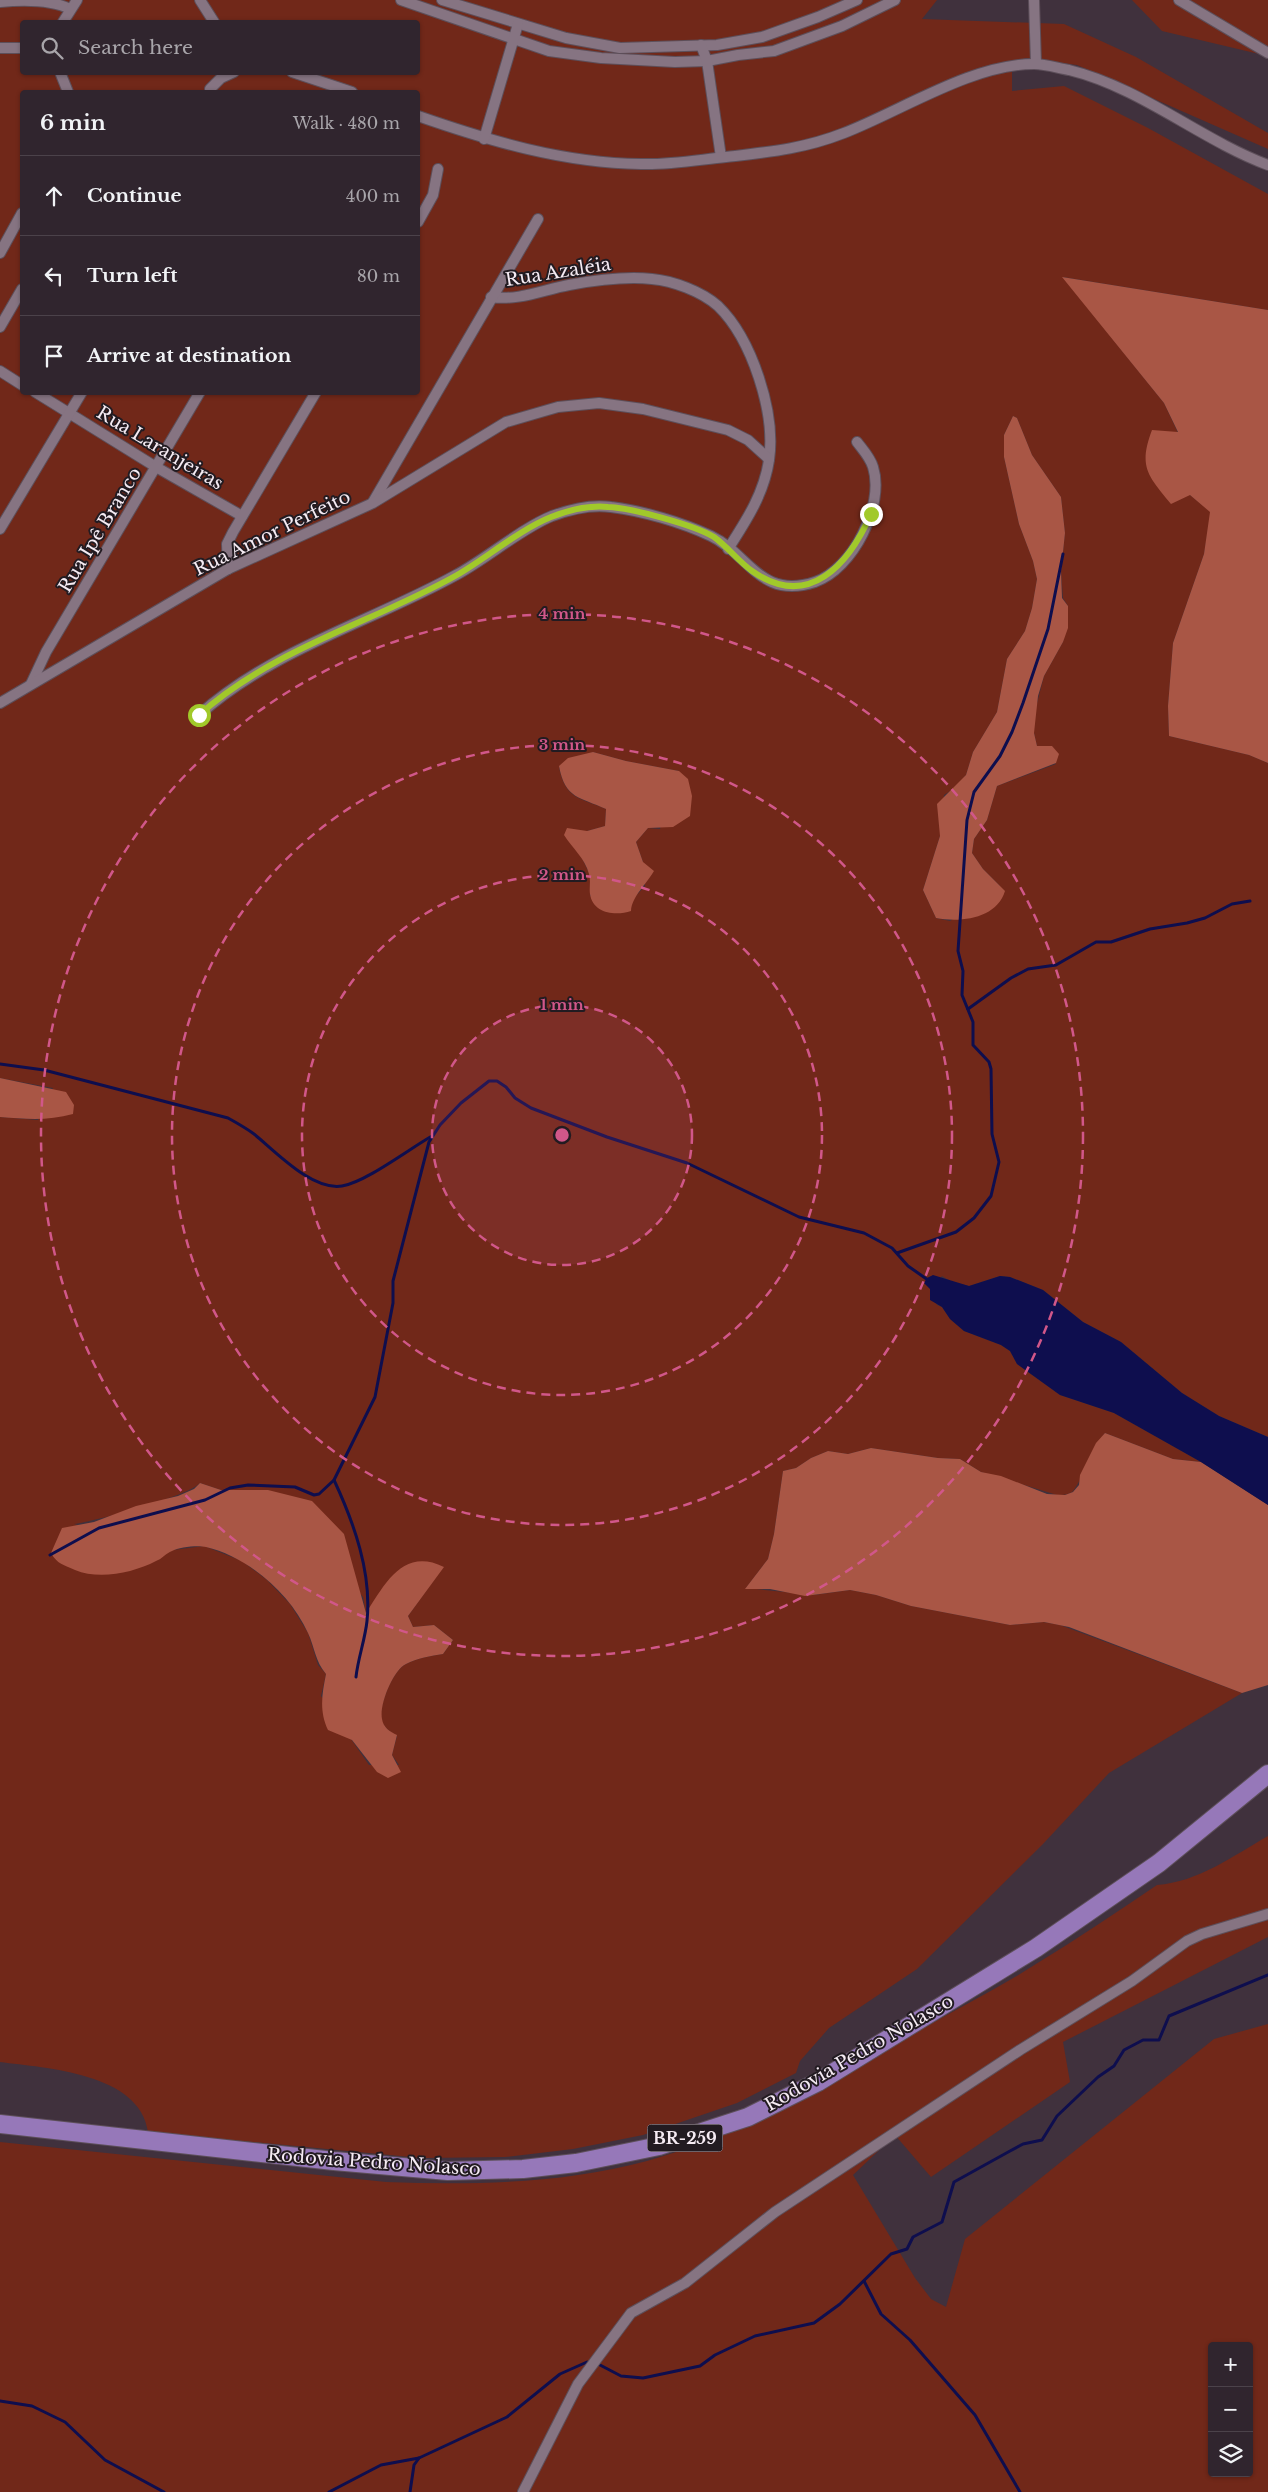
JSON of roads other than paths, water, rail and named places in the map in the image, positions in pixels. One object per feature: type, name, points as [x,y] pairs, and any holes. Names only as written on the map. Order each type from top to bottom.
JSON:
[{"type":"highway","name":"Rodovia Pedro Nolasco","points":[[0,2124],[334,2162],[448,2171],[482,2172],[576,2164],[658,2146],[748,2117],[826,2077],[1060,1932],[1159,1863],[1268,1774]]},
{"type":"street","points":[[0,2],[43,0],[60,2],[70,9]]},
{"type":"street","points":[[64,20],[77,0]]},
{"type":"street","points":[[401,0],[549,50],[601,58],[651,62],[707,61],[774,51],[842,26],[895,0]]},
{"type":"street","points":[[442,0],[566,38],[620,48],[701,45],[762,37],[818,17],[857,0]]},
{"type":"street","points":[[1034,0],[1036,64]]},
{"type":"street","points":[[1179,0],[1268,53]]},
{"type":"street","points":[[202,1],[213,20]]},
{"type":"street","points":[[484,139],[518,24]]},
{"type":"street","points":[[701,45],[707,61],[721,157]]},
{"type":"street","points":[[0,48],[20,48]]},
{"type":"street","points":[[420,117],[453,126],[484,139],[508,146],[584,161],[622,163],[698,162],[721,157],[789,150],[844,133],[953,84],[1002,68],[1036,64],[1089,75],[1115,85],[1229,148],[1268,165]]},
{"type":"street","points":[[210,90],[216,75]]},
{"type":"street","points":[[211,90],[221,78],[228,75]]},
{"type":"street","points":[[301,75],[346,90]]},
{"type":"street","points":[[420,218],[433,195],[438,169]]},
{"type":"street","points":[[0,253],[20,217]]},
{"type":"street","points":[[373,503],[538,219]]},
{"type":"street","name":"Rua Azaléia","points":[[491,297],[516,298],[568,285],[620,278],[653,279],[678,285],[700,295],[716,305],[730,319],[750,355],[765,400],[770,438],[769,459],[759,496],[728,549]]},
{"type":"street","points":[[0,326],[20,292]]},
{"type":"street","points":[[0,371],[20,384]]},
{"type":"street","name":"Rua Laranjeiras","points":[[41,395],[156,467],[242,516]]},
{"type":"street","points":[[0,530],[80,395]]},
{"type":"street","name":"Rua Ipê Branco","points":[[30,685],[46,652],[198,395]]},
{"type":"street","points":[[228,569],[227,544],[314,395]]},
{"type":"street","name":"Rua Amor Perfeito","points":[[0,703],[228,569],[373,503],[506,422],[558,407],[599,403],[643,409],[728,430],[748,440],[769,459]]},
{"type":"street","points":[[199,715],[224,692],[310,643],[457,575],[550,517],[568,511],[593,507],[627,510],[712,536],[752,571],[782,586],[815,581],[829,574],[851,553],[871,514],[875,477],[868,456],[857,442]]},
{"type":"street","points":[[523,2492],[578,2384],[631,2313],[685,2283],[775,2212],[997,2065],[1132,1981],[1179,1946],[1202,1934],[1268,1914]]},
{"type":"waterway","points":[[897,1253],[956,1232],[974,1218],[991,1196],[999,1162],[992,1134],[991,1069],[989,1062],[973,1045],[973,1022],[962,995],[963,971],[958,951],[967,820],[974,792],[1000,756],[1023,703],[1048,629],[1063,554]]},
{"type":"waterway","points":[[968,1009],[1011,978],[1028,969],[1056,965],[1096,942],[1111,942],[1150,929],[1187,923],[1205,918],[1232,904],[1250,901]]},
{"type":"waterway","points":[[0,1064],[44,1070],[228,1118],[254,1134],[295,1168],[307,1176],[330,1186],[342,1186],[363,1178],[432,1136]]},
{"type":"waterway","points":[[50,1555],[99,1528],[205,1500],[230,1488],[248,1485],[295,1487],[314,1495],[319,1494],[334,1480],[375,1397],[393,1303],[393,1281],[429,1142],[440,1125],[461,1103],[489,1081],[497,1081],[506,1087],[515,1098],[531,1108],[607,1137],[687,1163],[799,1217],[864,1233],[892,1248],[908,1266],[928,1280]]},
{"type":"waterway","points":[[334,1480],[355,1531],[367,1585],[367,1621],[356,1677]]},
{"type":"waterway","points":[[600,2365],[621,2376],[643,2378],[700,2366],[715,2355],[755,2336],[814,2323],[840,2304],[891,2254],[907,2249],[913,2237],[942,2222],[954,2182],[1023,2144],[1042,2140],[1057,2116],[1098,2077],[1114,2066],[1124,2050],[1143,2040],[1159,2040],[1169,2016],[1268,1975]]},
{"type":"waterway","points":[[864,2281],[881,2314],[910,2340],[975,2415],[1020,2492]]},
{"type":"waterway","points":[[329,2492],[381,2465],[419,2458],[507,2417],[560,2374],[587,2362]]},
{"type":"waterway","points":[[0,2401],[32,2406],[65,2422],[105,2460],[164,2492]]},
{"type":"waterway","points":[[410,2492],[414,2465],[419,2458]]}]
